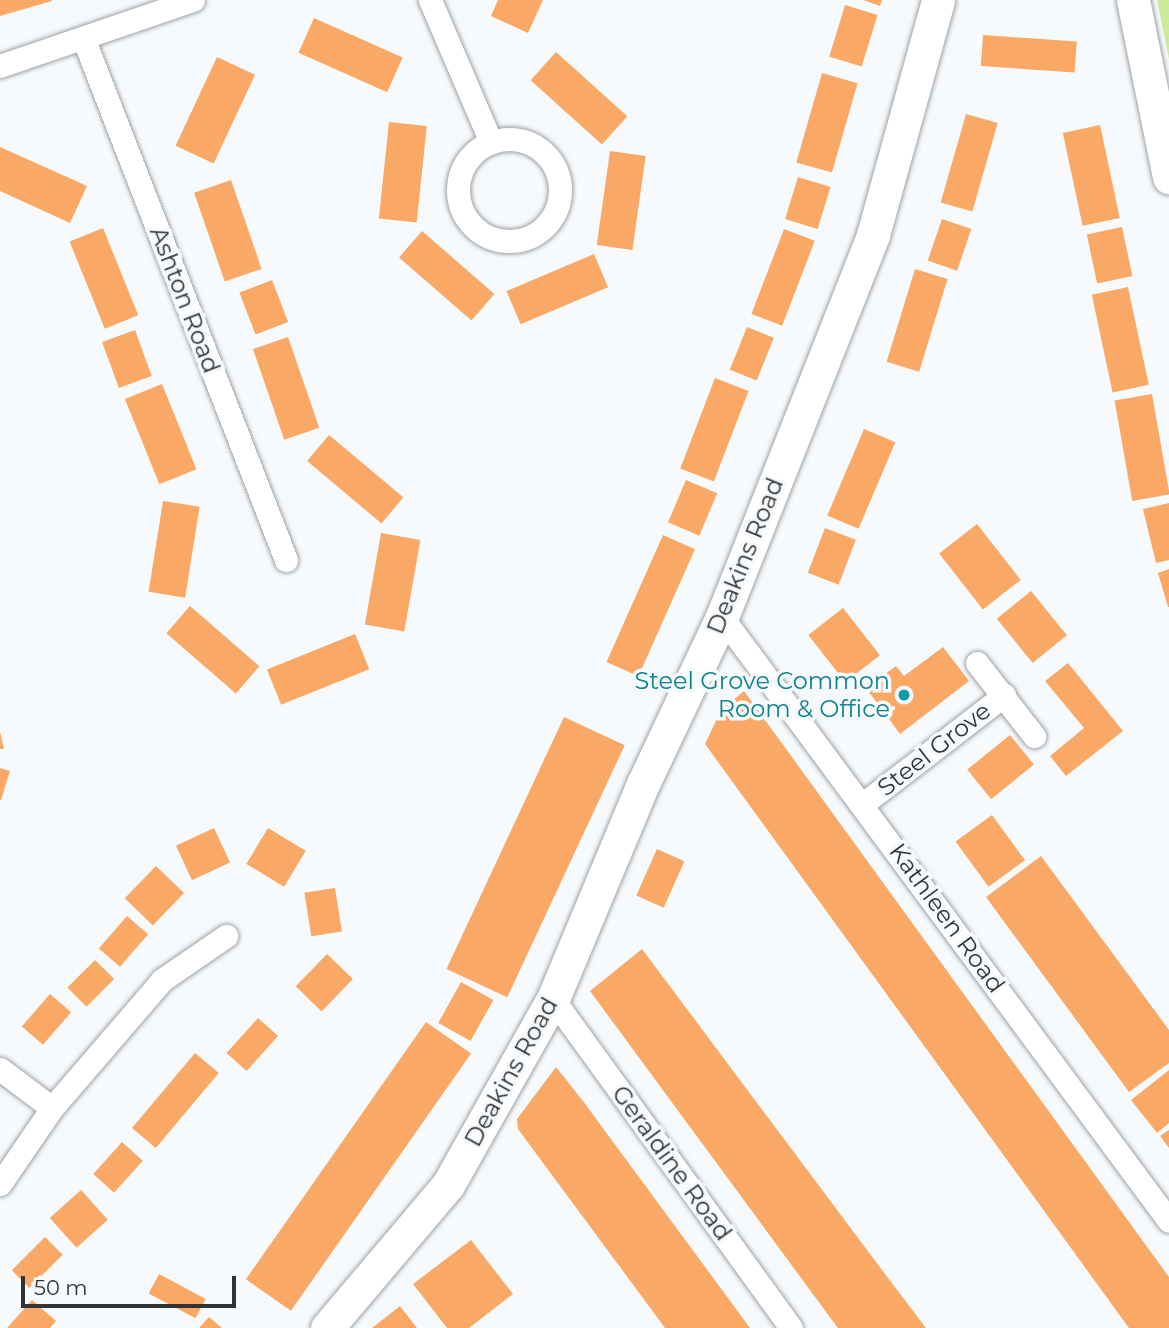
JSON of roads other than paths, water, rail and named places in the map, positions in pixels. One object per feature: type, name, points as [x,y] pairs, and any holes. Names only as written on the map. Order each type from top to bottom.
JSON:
[{"type":"street","points":[[0,66],[85,40],[193,0]]},
{"type":"street","points":[[430,0],[491,142]]},
{"type":"street","name":"Deakins Road","points":[[327,1328],[448,1185],[553,999],[643,784],[722,617],[873,235],[938,0]]},
{"type":"street","points":[[1132,0],[1169,177]]},
{"type":"street","name":"Ashton Road","points":[[85,40],[286,560]]},
{"type":"street","points":[[525,141],[552,162],[559,178],[556,212],[531,236],[497,240],[470,223],[461,209],[458,193],[463,170],[477,150],[491,142],[525,141]]},
{"type":"street","name":"Kathleen Road","points":[[722,617],[863,803],[1169,1221]]},
{"type":"street","name":"Steel Grove","points":[[977,663],[1034,736]]},
{"type":"street","name":"Steel Grove","points":[[863,803],[1004,695]]},
{"type":"street","points":[[0,1184],[52,1108],[162,980],[226,936]]},
{"type":"street","name":"Geraldine Road","points":[[553,999],[791,1328]]},
{"type":"street","points":[[0,1069],[52,1108]]},
{"type":"place","name":"Steel Grove Common Room & Office","points":[[904,695]]}]
